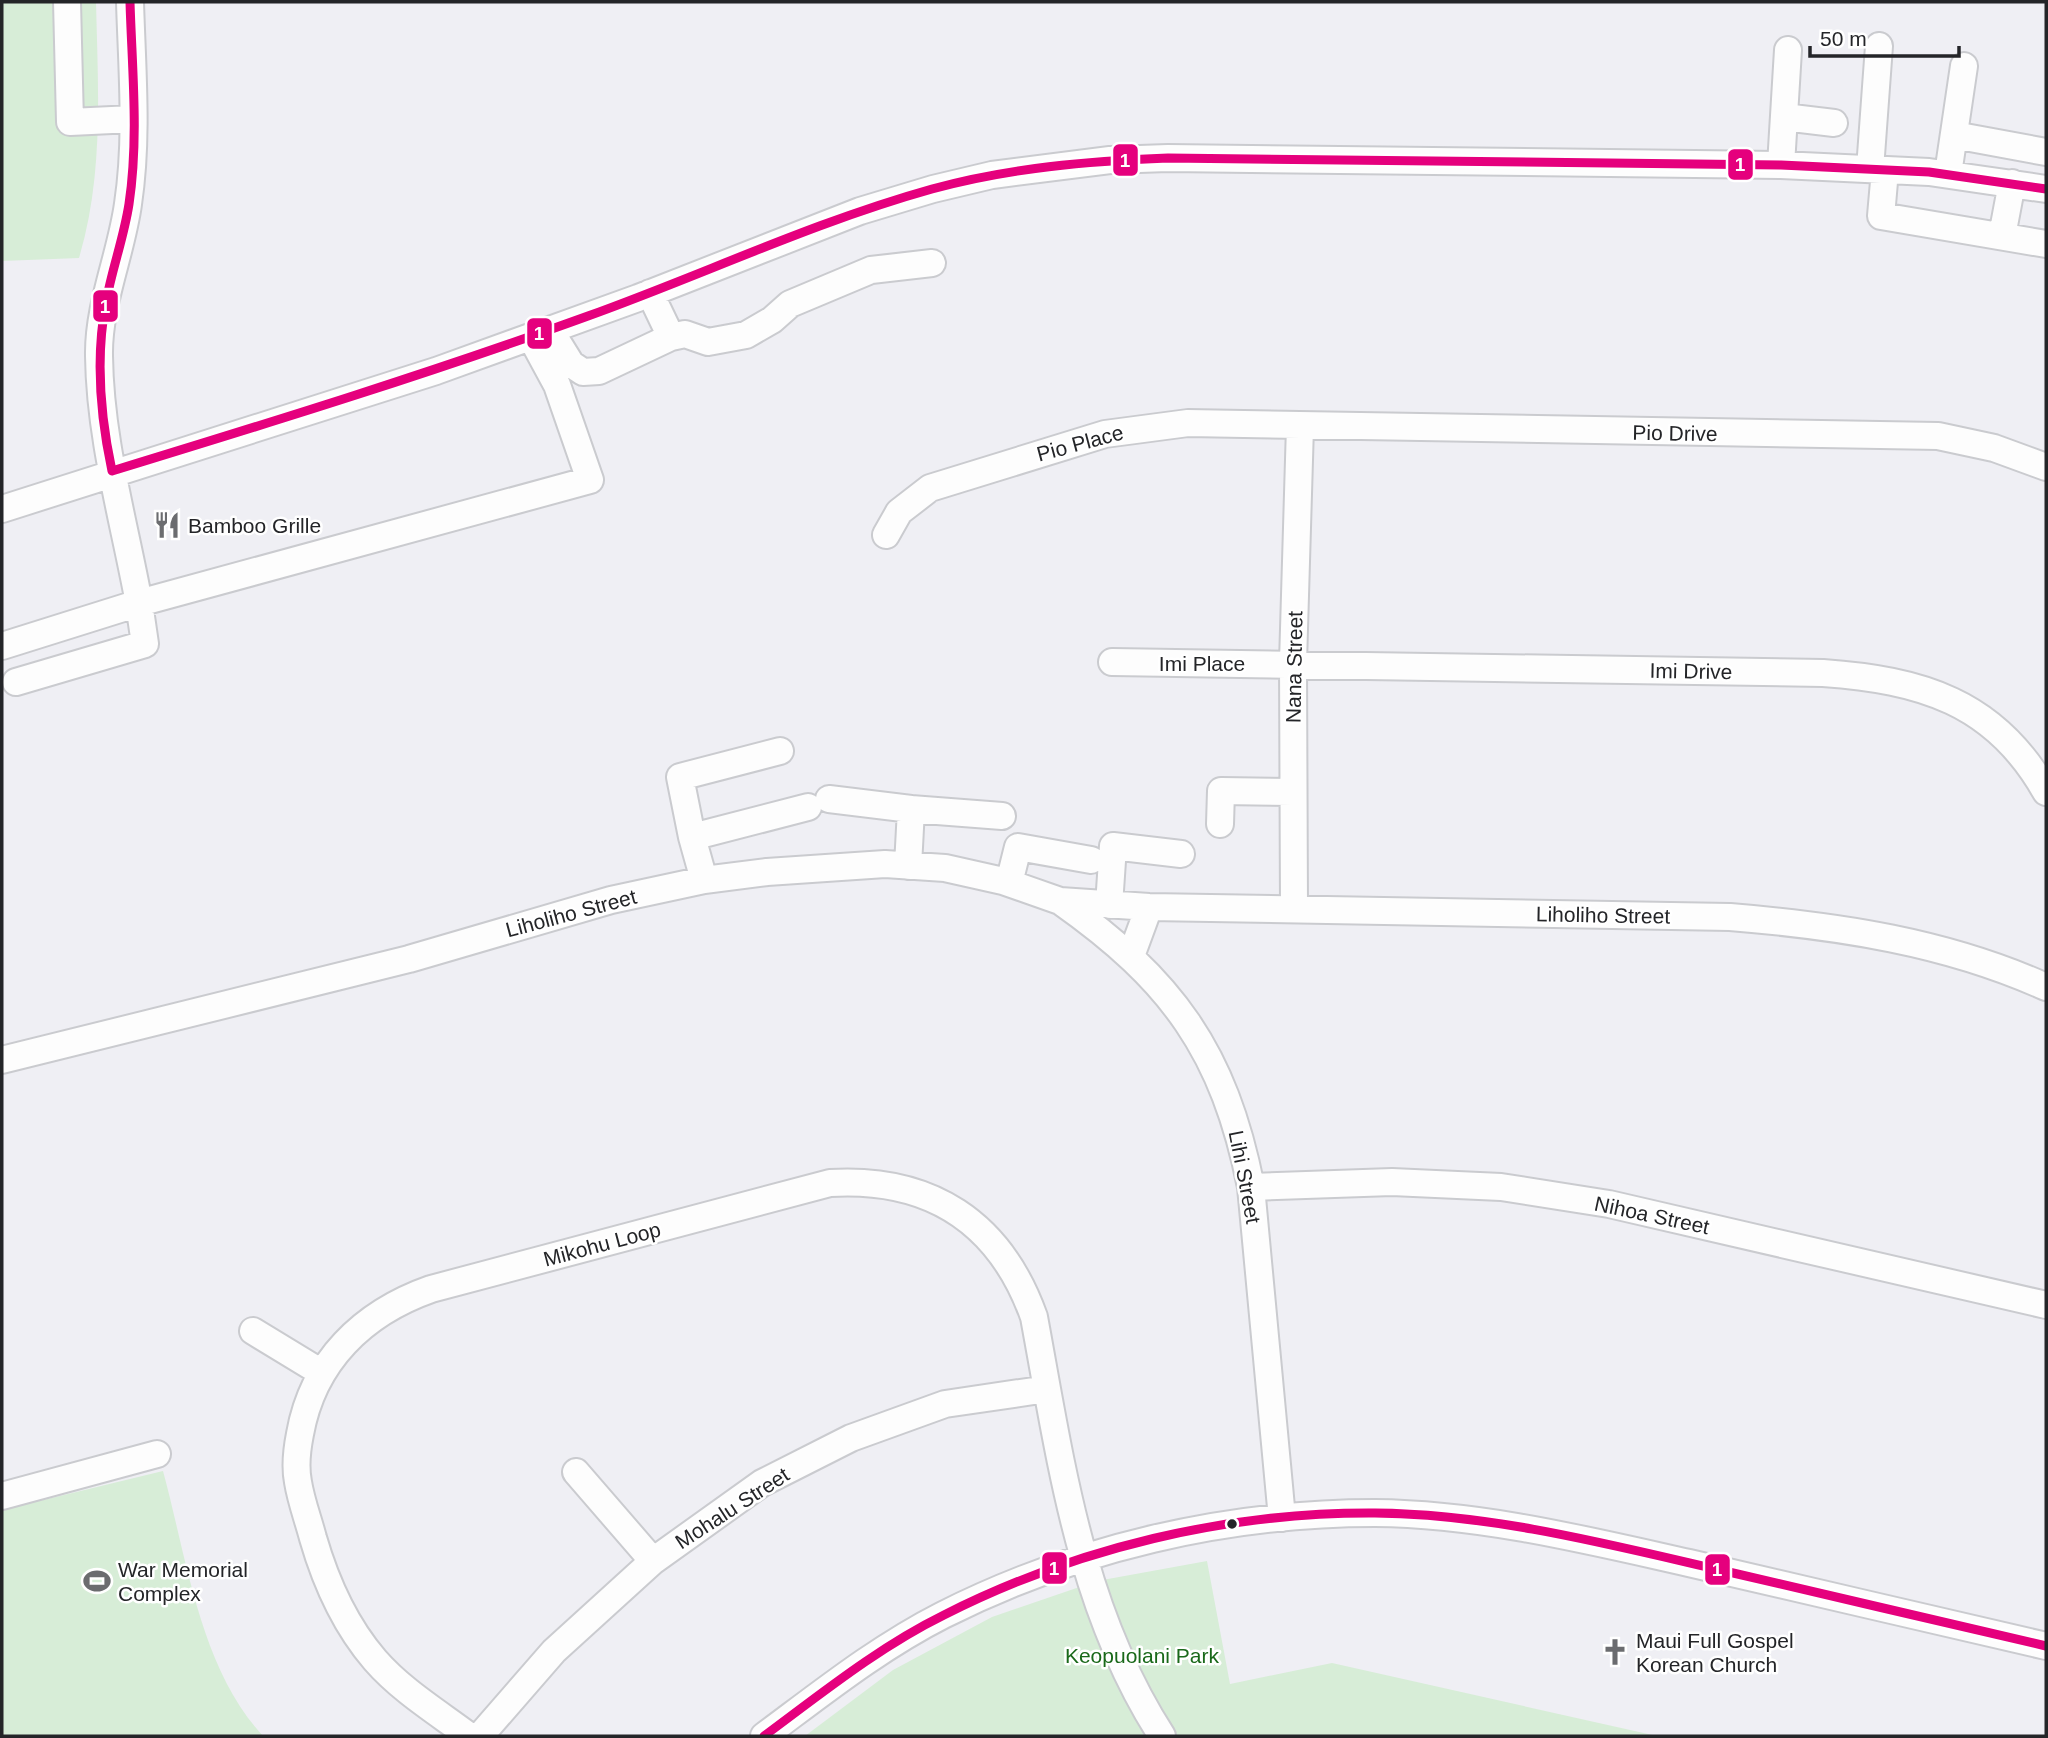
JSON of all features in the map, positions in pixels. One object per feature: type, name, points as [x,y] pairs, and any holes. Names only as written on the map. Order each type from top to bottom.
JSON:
[{"type":"street","points":[[67,2],[70,122],[133,119]]},
{"type":"street","points":[[16,682],[145,644],[100,400],[99,353],[104,312],[129,203],[133,119],[130,2]]},
{"type":"street","points":[[1879,46],[1877,170],[1881,216],[2046,244]]},
{"type":"street","points":[[1781,166],[1788,50]]},
{"type":"street","points":[[1948,174],[1964,66]]},
{"type":"street","points":[[1784,117],[1834,123]]},
{"type":"street","points":[[1954,135],[2046,152]]},
{"type":"street","points":[[1998,143],[2003,182],[2002,236]]},
{"type":"street","points":[[2,509],[112,471],[436,371],[650,293],[860,211],[992,175],[1110,160],[1781,166],[1948,174],[2046,189]]},
{"type":"street","points":[[541,333],[571,364],[583,372],[599,371],[671,337],[685,334],[708,342],[746,335],[772,320],[790,304],[871,270],[932,263]]},
{"type":"street","points":[[650,293],[671,337]]},
{"type":"street","points":[[2,646],[139,603],[590,480],[541,333]]},
{"type":"street","name":"Pio Place","points":[[886,534],[899,512],[930,488],[1105,434],[1188,423],[1300,426]]},
{"type":"street","name":"Pio Drive","points":[[1300,426],[1938,436],[1994,448],[2046,467]]},
{"type":"street","name":"Nana Street","points":[[1294,908],[1293,663],[1300,426]]},
{"type":"street","name":"Imi Place","points":[[1112,662],[1293,663]]},
{"type":"street","name":"Imi Drive","points":[[1293,663],[1823,673],[1880,677],[1941,695],[1985,720],[2013,746],[2046,792]]},
{"type":"street","points":[[704,880],[680,777],[780,751]]},
{"type":"street","points":[[1220,824],[1221,791],[1293,792]]},
{"type":"street","points":[[692,837],[818,803],[1002,816]]},
{"type":"street","points":[[908,866],[911,809]]},
{"type":"street","points":[[1109,905],[1112,846],[1181,853]]},
{"type":"street","points":[[1009,883],[1018,847],[1091,860]]},
{"type":"street","name":"Liholiho Street","points":[[2,1060],[409,959],[611,900],[704,880],[767,872],[885,864],[945,868],[1009,883],[1060,901],[1109,905],[1730,917],[1802,923],[1871,933],[1943,949],[2008,970],[2046,987]]},
{"type":"street","name":"Lihi Street","points":[[1060,901],[1111,937],[1156,980],[1194,1030],[1223,1086],[1243,1145],[1251,1186],[1282,1518]]},
{"type":"street","points":[[1131,956],[1149,907]]},
{"type":"street","name":"Mikohu Loop","points":[[469,1736],[402,1686],[375,1660],[335,1600],[321,1566],[297,1480],[303,1417],[322,1373],[350,1336],[374,1315],[401,1299],[831,1183],[860,1182],[889,1185],[936,1200],[970,1220],[991,1240],[1024,1289],[1034,1317],[1082,1559],[1114,1647],[1135,1695],[1162,1736]]},
{"type":"street","name":"Nihoa Street","points":[[1251,1186],[1392,1182],[1501,1187],[1609,1204],[2046,1305]]},
{"type":"street","points":[[253,1331],[322,1373]]},
{"type":"street","name":"Mohalu Street","points":[[480,1736],[554,1651],[653,1561],[762,1483],[851,1438],[945,1404],[1047,1389]]},
{"type":"street","points":[[2,1496],[157,1454]]},
{"type":"street","points":[[576,1472],[653,1561]]},
{"type":"street","points":[[764,1736],[845,1673],[942,1615],[1045,1570],[1153,1538],[1282,1518],[1376,1513],[1488,1522],[1599,1543],[2046,1646]]},
{"type":"green space","points":[[2,2],[96,2],[96,163],[87,226],[79,258],[2,261]]},
{"type":"green space","name":"War Memorial Complex","points":[[163,1471],[198,1611],[210,1645],[224,1678],[242,1709],[263,1736],[2,1736],[2,1510]]},
{"type":"green space","name":"Keopuolani Park","points":[[1207,1561],[1230,1684],[1332,1663],[1657,1736],[805,1736],[893,1670],[992,1617],[1097,1581]]},
{"type":"transit line","name":"1","points":[[130,2],[134,103],[132,179],[127,216],[106,302],[100,366],[104,429],[112,471],[529,337],[888,202],[961,182],[1019,171],[1108,161],[1168,158],[1781,165],[1929,172],[2046,189]]},
{"type":"transit line","name":"1","points":[[764,1736],[851,1671],[897,1641],[994,1591],[1099,1553],[1154,1538],[1208,1527],[1319,1514],[1418,1515],[1504,1524],[1632,1549],[2046,1646]]},
{"type":"place","name":"Bamboo Grille","points":[[167,525]]},
{"type":"place","name":"War Memorial Complex","points":[[97,1581]]},
{"type":"place","name":"Maui Full Gospel Korean Church","points":[[1615,1652]]}]
